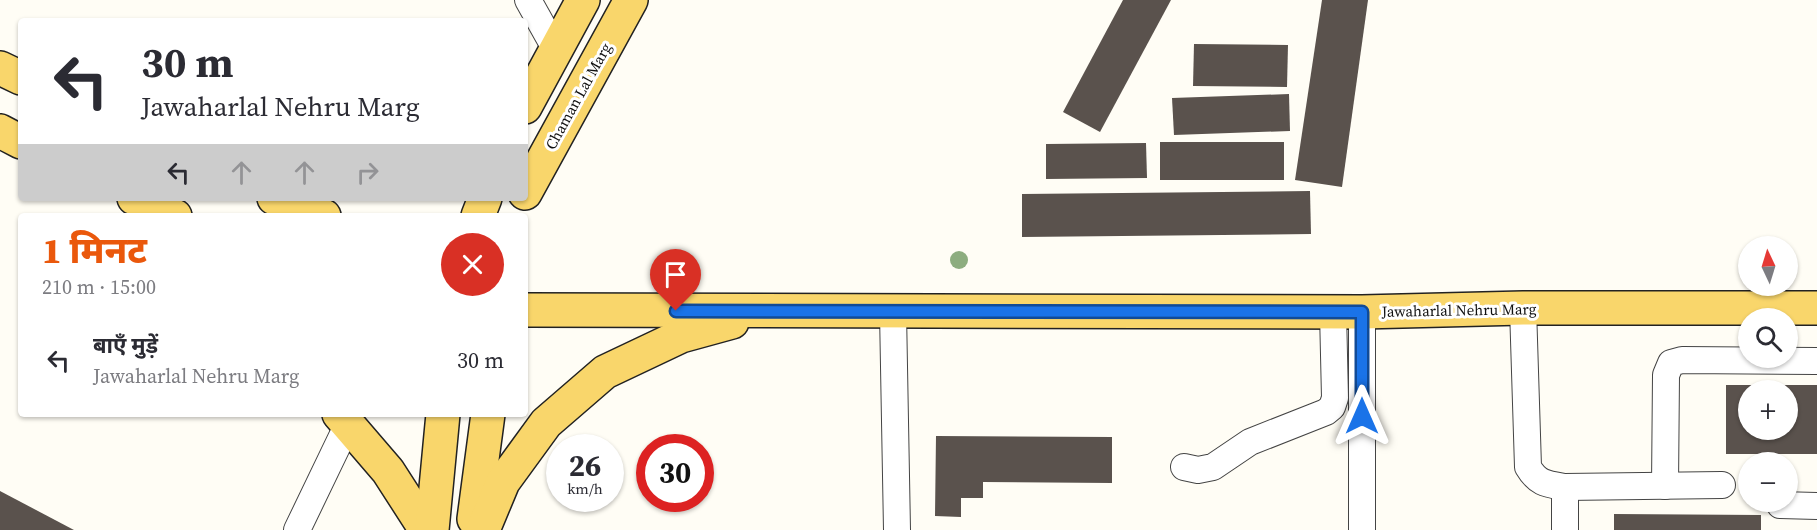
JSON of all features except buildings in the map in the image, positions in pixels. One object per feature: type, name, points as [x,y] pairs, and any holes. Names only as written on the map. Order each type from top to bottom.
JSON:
[{"type":"main road","points":[[528,101],[583,0]]},
{"type":"main road","name":"Chaman Lal Marg","points":[[528,188],[631,0]]},
{"type":"main road","points":[[0,68],[18,77]]},
{"type":"main road","points":[[0,131],[18,140]]},
{"type":"main road","points":[[141,201],[169,213]]},
{"type":"main road","points":[[282,201],[316,213]]},
{"type":"main road","name":"Jawaharlal Nehru Marg","points":[[528,310],[1347,312],[1523,308],[1817,308]]},
{"type":"main road","points":[[483,530],[503,482],[546,423],[605,372],[681,336],[769,312]]},
{"type":"main road","points":[[432,530],[443,417]]},
{"type":"main road","points":[[472,530],[488,417]]},
{"type":"main road","points":[[344,419],[388,471],[426,530]]},
{"type":"street","points":[[528,0],[556,50]]},
{"type":"street","points":[[1523,308],[1528,467],[1533,476],[1543,483],[1564,487],[1722,485]]},
{"type":"street","points":[[893,312],[897,530]]},
{"type":"street","points":[[1184,467],[1198,470],[1213,467],[1240,447],[1326,412],[1332,407],[1347,312]]},
{"type":"street","points":[[1347,312],[1362,530]]},
{"type":"street","points":[[1665,486],[1666,375],[1671,363],[1682,360],[1817,361]]},
{"type":"street","points":[[297,530],[344,419]]},
{"type":"street","points":[[1564,487],[1565,530]]},
{"type":"street","points":[[1798,505],[1817,506]]},
{"type":"route","points":[[676,311],[1362,312],[1362,416]]}]
